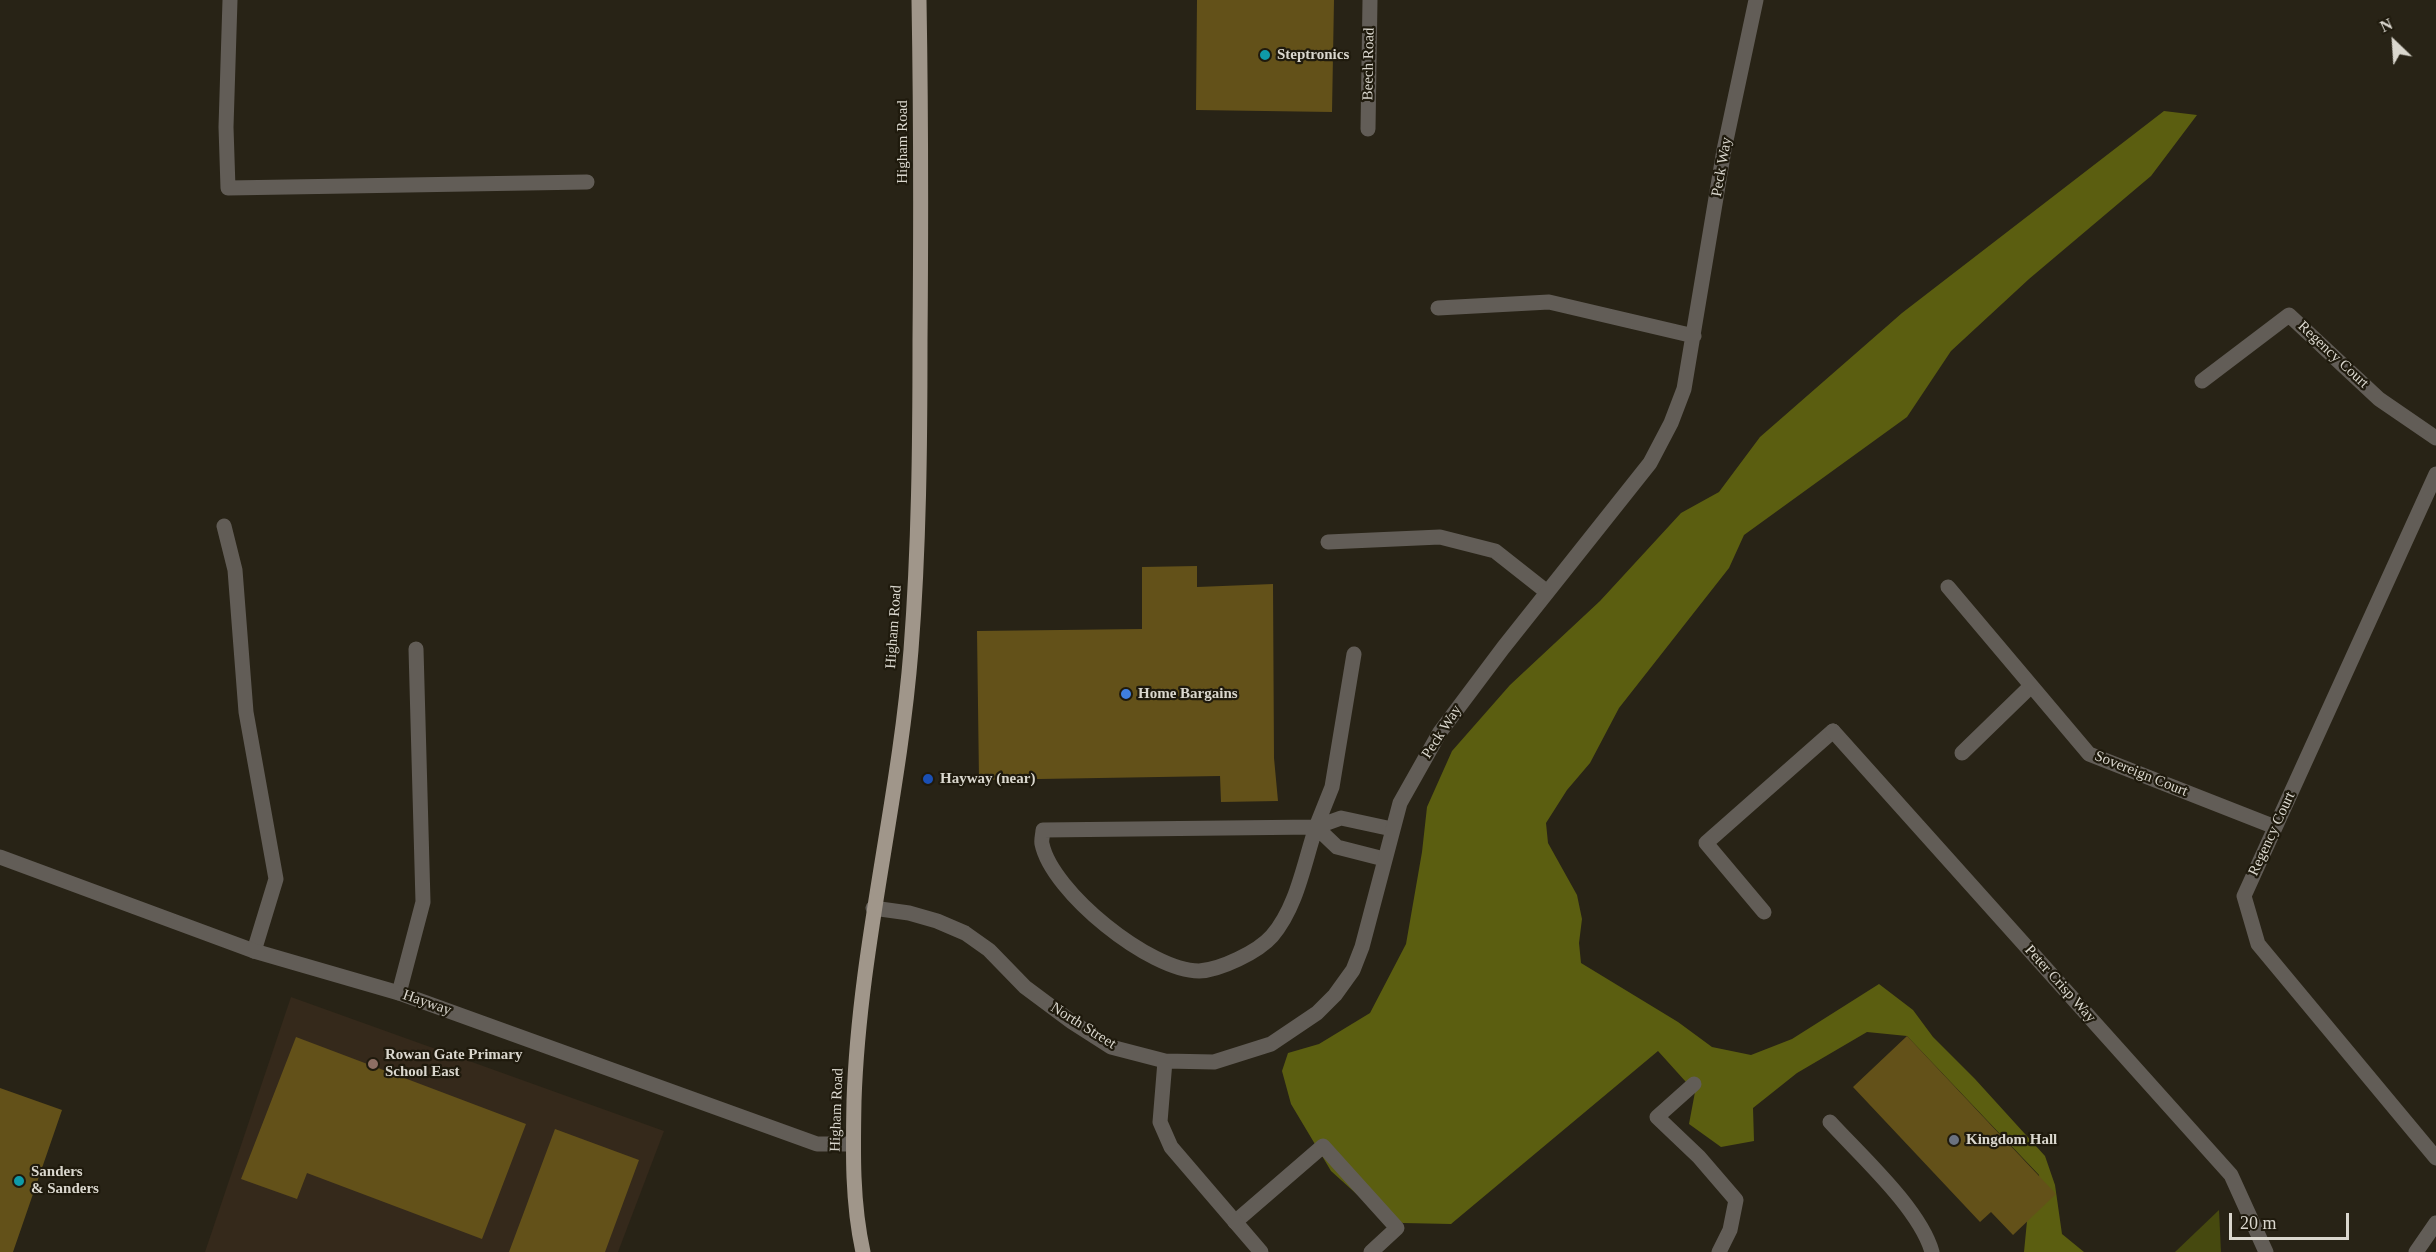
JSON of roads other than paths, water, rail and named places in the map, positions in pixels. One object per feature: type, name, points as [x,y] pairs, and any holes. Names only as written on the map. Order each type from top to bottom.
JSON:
[{"type":"main road","name":"Higham Road","points":[[862,1252],[854,1195],[853,1144],[857,1043],[873,908],[897,770],[911,652],[917,553],[920,423],[919,0]]},
{"type":"street","points":[[230,0],[226,127],[228,188],[587,182]]},
{"type":"street","name":"Beech Road","points":[[1368,129],[1370,0]]},
{"type":"street","name":"Peck Way","points":[[1166,1061],[1214,1062],[1271,1044],[1317,1013],[1335,995],[1353,970],[1362,946],[1400,803],[1440,732],[1547,592],[1650,463],[1671,423],[1684,389],[1724,150],[1756,0]]},
{"type":"street","points":[[1438,308],[1550,302],[1694,336]]},
{"type":"street","name":"Regency Court","points":[[2202,381],[2289,315],[2379,399],[2436,438]]},
{"type":"street","name":"Regency Court","points":[[2436,474],[2244,896],[2258,944],[2436,1158]]},
{"type":"street","points":[[224,526],[235,570],[246,712],[276,879],[254,951]]},
{"type":"street","points":[[1328,542],[1440,537],[1496,551],[1547,592]]},
{"type":"street","name":"Sovereign Court","points":[[1948,587],[2089,754],[2275,828]]},
{"type":"street","points":[[399,993],[423,902],[416,649]]},
{"type":"street","points":[[1354,654],[1332,787],[1316,827],[1290,910],[1271,938],[1236,962],[1199,971],[1161,962],[1107,927],[1077,901],[1052,867],[1041,842],[1043,830],[1316,827],[1341,818],[1392,829]]},
{"type":"street","points":[[1962,753],[2031,686]]},
{"type":"street","name":"Peter Crisp Way","points":[[1764,912],[1706,843],[1833,730],[2231,1175],[2266,1252]]},
{"type":"street","points":[[1316,827],[1338,847],[1384,858]]},
{"type":"street","name":"Hayway","points":[[0,857],[254,951],[399,993],[817,1144],[853,1144]]},
{"type":"street","name":"North Street","points":[[873,908],[937,921],[964,933],[988,950],[1024,987],[1082,1029],[1111,1047],[1166,1061]]},
{"type":"street","points":[[1166,1061],[1160,1122],[1167,1139],[1171,1147],[1261,1252]]},
{"type":"street","points":[[1694,1084],[1657,1117],[1699,1157],[1736,1200],[1730,1230],[1719,1252]]},
{"type":"street","points":[[1830,1122],[1900,1198],[1929,1241],[1932,1252]]},
{"type":"street","points":[[1235,1222],[1323,1146],[1397,1227],[1371,1252]]},
{"type":"street","points":[[2416,1252],[2436,1223]]},
{"type":"place","name":"Steptronics","points":[[1265,55]]},
{"type":"place","name":"Home Bargains","points":[[1126,694]]},
{"type":"place","name":"Hayway (near)","points":[[928,779]]},
{"type":"place","name":"Rowan Gate Primary School East","points":[[373,1064]]},
{"type":"place","name":"Kingdom Hall","points":[[1954,1140]]},
{"type":"place","name":"Sanders & Sanders","points":[[19,1181]]}]
